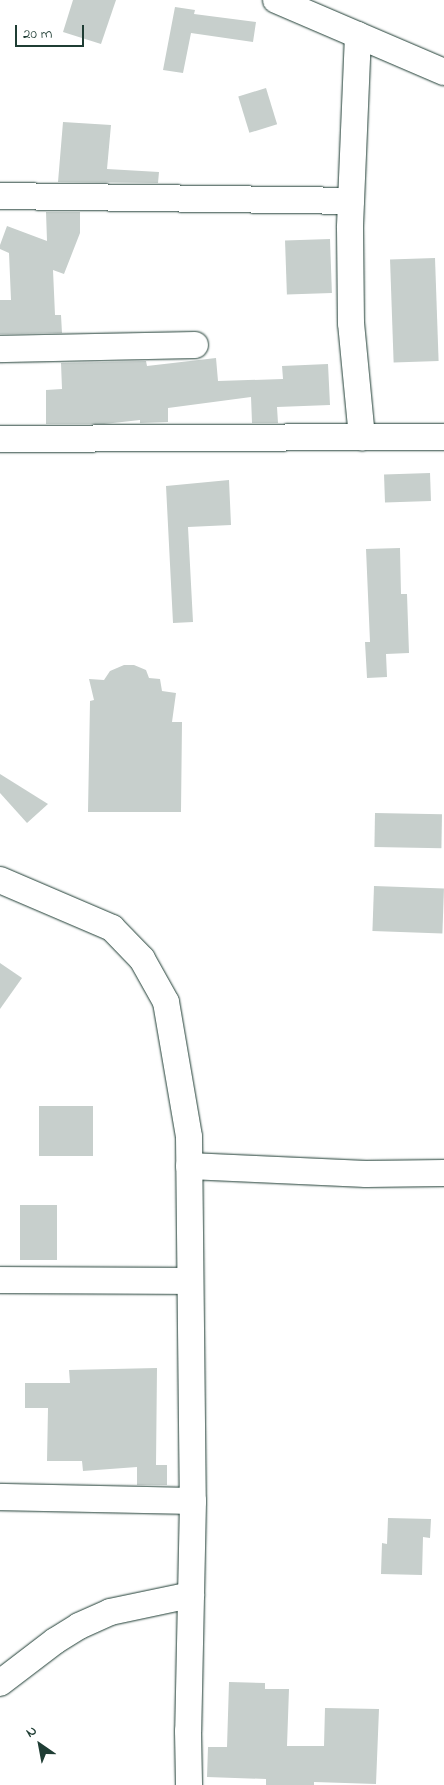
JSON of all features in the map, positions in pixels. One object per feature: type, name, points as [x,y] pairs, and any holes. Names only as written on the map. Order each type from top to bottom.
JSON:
[{"type":"street","points":[[276,0],[444,72]]},
{"type":"street","points":[[358,35],[351,201],[351,323],[362,437]]},
{"type":"street","points":[[0,196],[351,201]]},
{"type":"street","points":[[0,349],[194,345]]},
{"type":"street","points":[[0,439],[444,437]]},
{"type":"street","points":[[0,880],[112,928],[142,959],[166,1002],[189,1137],[193,1501],[189,1785]]},
{"type":"street","points":[[189,1166],[366,1174],[444,1173]]},
{"type":"street","points":[[0,1280],[190,1280]]},
{"type":"street","points":[[0,1497],[193,1501]]},
{"type":"street","points":[[0,1683],[55,1641],[110,1612],[191,1595]]},
{"type":"building","points":[[73,0],[116,0],[101,44],[63,32]]},
{"type":"building","points":[[175,7],[195,10],[194,14],[256,22],[253,42],[191,33],[183,73],[163,70]]},
{"type":"building","points":[[266,88],[277,124],[249,133],[238,96]]},
{"type":"building","points":[[63,122],[111,125],[107,169],[159,172],[158,183],[58,182]]},
{"type":"building","points":[[46,212],[80,212],[80,233],[64,274],[53,270],[55,315],[61,315],[62,333],[0,334],[0,300],[11,300],[9,253],[0,249],[7,226],[47,241]]},
{"type":"building","points":[[330,239],[332,293],[287,295],[285,241]]},
{"type":"building","points":[[435,258],[439,361],[394,363],[390,260]]},
{"type":"building","points":[[216,358],[218,381],[283,379],[282,366],[328,364],[330,405],[277,407],[278,423],[252,423],[251,397],[168,408],[168,422],[140,423],[140,420],[104,424],[46,424],[46,390],[62,389],[61,363],[146,361],[147,366]]},
{"type":"building","points":[[430,473],[431,501],[385,503],[384,475]]},
{"type":"building","points":[[229,480],[231,525],[188,527],[193,622],[173,623],[166,486]]},
{"type":"building","points":[[400,548],[401,594],[407,594],[409,653],[386,654],[387,677],[367,678],[365,642],[370,642],[366,549]]},
{"type":"building","points":[[124,665],[134,665],[146,670],[149,678],[160,679],[162,691],[176,693],[172,722],[182,722],[181,812],[88,812],[90,701],[94,700],[89,679],[104,680],[110,671]]},
{"type":"building","points":[[0,774],[48,804],[27,823],[0,793]]},
{"type":"building","points":[[375,813],[442,814],[441,848],[374,847]]},
{"type":"building","points":[[374,886],[444,888],[442,933],[372,931]]},
{"type":"building","points":[[0,963],[22,978],[0,1009]]},
{"type":"building","points":[[39,1106],[93,1106],[93,1156],[39,1156]]},
{"type":"building","points":[[20,1205],[57,1205],[57,1260],[20,1260]]},
{"type":"building","points":[[157,1368],[156,1465],[167,1465],[167,1485],[137,1485],[137,1467],[83,1471],[82,1461],[47,1461],[48,1408],[25,1408],[25,1383],[70,1383],[69,1370]]},
{"type":"building","points":[[388,1518],[431,1519],[430,1538],[423,1537],[422,1575],[381,1574],[382,1543],[387,1544]]},
{"type":"building","points":[[229,1682],[265,1683],[265,1689],[289,1689],[287,1746],[324,1746],[325,1708],[379,1709],[376,1784],[314,1782],[314,1785],[266,1785],[266,1779],[207,1777],[208,1747],[227,1747]]}]
